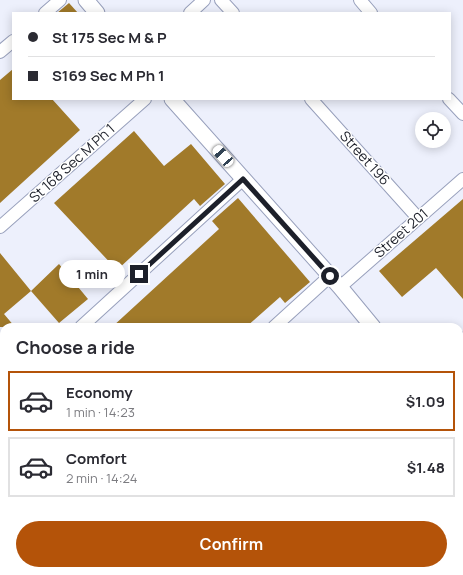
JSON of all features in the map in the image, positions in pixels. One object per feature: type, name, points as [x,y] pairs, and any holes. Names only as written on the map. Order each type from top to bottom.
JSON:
[{"type":"street","points":[[46,12],[60,0]]},
{"type":"street","points":[[86,0],[96,12]]},
{"type":"street","points":[[191,12],[204,0]]},
{"type":"street","points":[[221,0],[232,12]]},
{"type":"street","points":[[360,0],[370,12]]},
{"type":"street","points":[[0,52],[12,42]]},
{"type":"street","name":"St 168 Sec M Ph 1","points":[[0,227],[144,100]]},
{"type":"street","points":[[173,100],[370,323]]},
{"type":"street","name":"Street 196","points":[[312,100],[418,218]]},
{"type":"street","points":[[450,100],[463,114]]},
{"type":"street","points":[[85,323],[243,179]]},
{"type":"street","name":"Street 201","points":[[279,323],[418,218],[463,179]]},
{"type":"building","points":[[69,3],[77,12],[58,12]]},
{"type":"building","points":[[12,70],[12,100],[53,100],[80,130],[0,203],[0,80]]},
{"type":"building","points":[[134,131],[164,166],[191,144],[225,184],[200,206],[194,199],[117,270],[54,203]]},
{"type":"building","points":[[238,198],[310,282],[285,303],[280,297],[251,323],[116,323],[219,229],[212,221]]},
{"type":"building","points":[[463,199],[463,299],[436,268],[402,297],[379,271]]},
{"type":"building","points":[[0,253],[31,291],[4,314],[12,323],[0,323]]},
{"type":"building","points":[[59,264],[88,299],[59,323],[31,291]]},
{"type":"route","points":[[139,274],[243,179],[330,276]]}]
